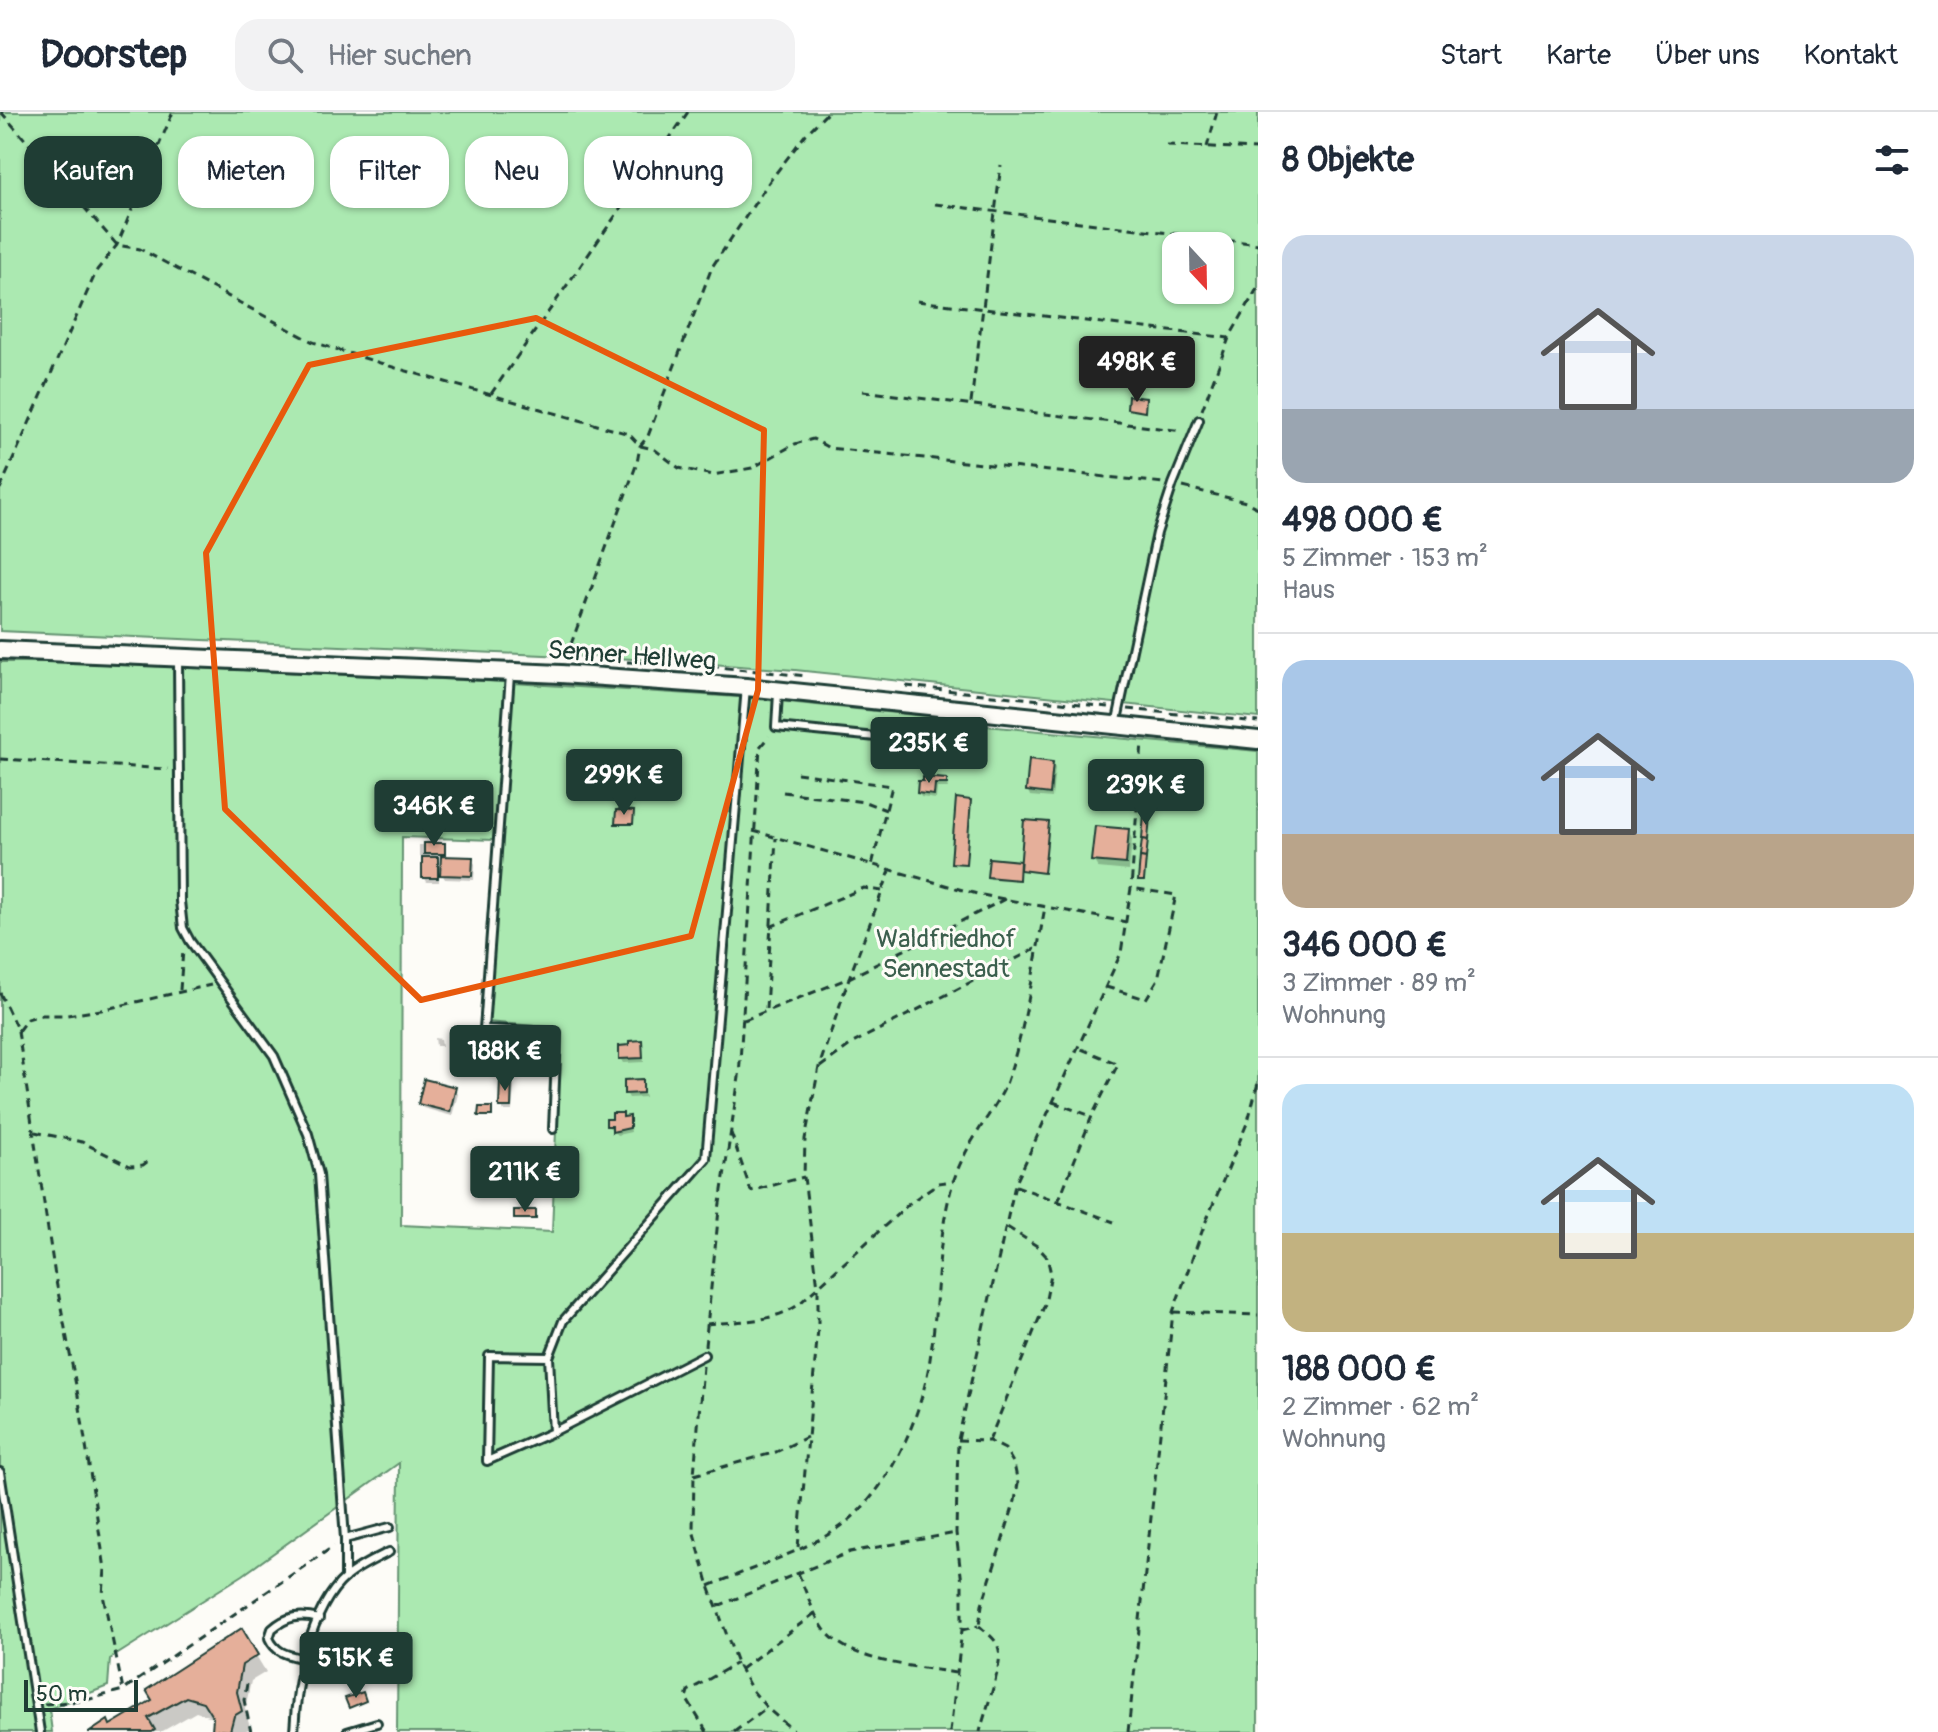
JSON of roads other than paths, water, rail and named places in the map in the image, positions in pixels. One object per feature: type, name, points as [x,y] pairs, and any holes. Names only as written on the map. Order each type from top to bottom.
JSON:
[{"type":"street","name":"Senner Hellweg","points":[[0,650],[561,674],[778,689],[1116,725],[1144,719],[1258,740]]},
{"type":"lane","points":[[1116,725],[1157,533],[1199,420]]},
{"type":"lane","points":[[178,657],[180,901],[183,928],[274,1056],[308,1134],[319,1174],[345,1539],[345,1578]]},
{"type":"lane","points":[[510,673],[484,1029],[557,1032],[553,1129]]},
{"type":"lane","points":[[553,1432],[549,1357],[563,1321],[706,1159],[746,687]]},
{"type":"lane","points":[[778,689],[776,727],[926,742],[931,740],[954,709]]},
{"type":"lane","points":[[549,1357],[489,1356],[487,1461],[553,1432],[704,1355]]},
{"type":"lane","points":[[0,1472],[40,1732]]},
{"type":"lane","points":[[345,1539],[390,1527]]},
{"type":"lane","points":[[294,1732],[295,1700],[319,1619],[345,1578],[389,1552]]},
{"type":"lane","points":[[305,1659],[282,1653],[273,1647],[269,1638],[272,1629],[292,1616],[305,1615],[319,1619]]},
{"type":"lane","points":[[347,1732],[377,1723]]},
{"type":"park label","name":"Waldfriedhof Sennestadt","points":[[946,953]]}]
